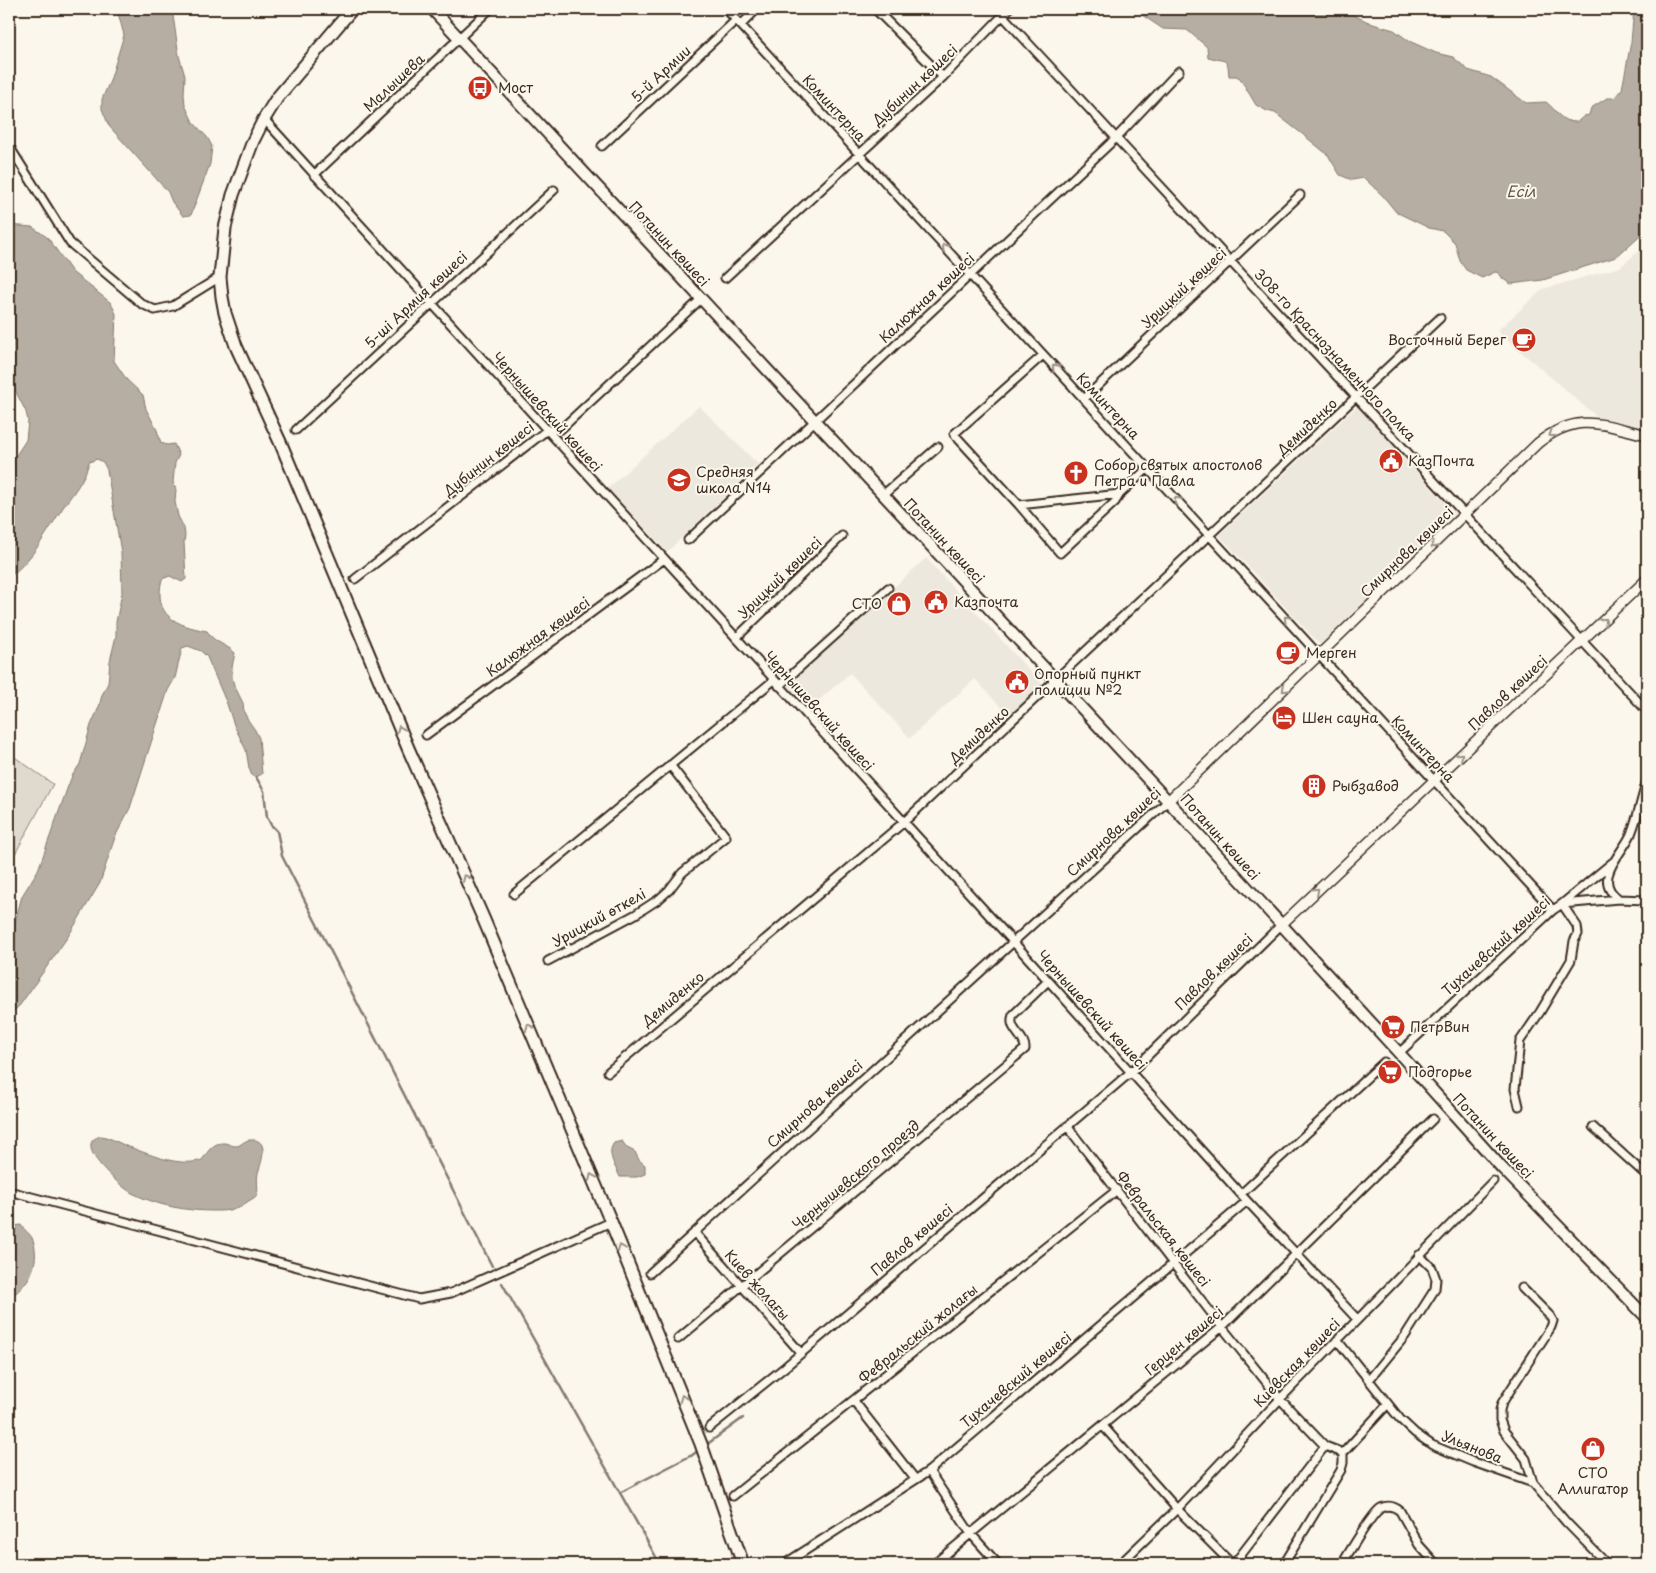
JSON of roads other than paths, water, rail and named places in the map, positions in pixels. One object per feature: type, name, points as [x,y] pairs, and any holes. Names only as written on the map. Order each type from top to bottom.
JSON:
[{"type":"highway","points":[[352,9],[284,90],[264,119],[252,141],[233,195],[225,228],[220,277],[225,314],[236,346],[281,444],[408,748],[484,920],[611,1222],[702,1448],[743,1564]]},
{"type":"main road","name":"Потанин көшесі","points":[[432,9],[1168,801],[1502,1168],[1561,1221],[1647,1318]]},
{"type":"street","name":"Малышева","points":[[314,175],[490,9]]},
{"type":"street","name":"Коминтерна","points":[[726,9],[1553,910]]},
{"type":"street","name":"5-й Армии","points":[[602,146],[757,9]]},
{"type":"street","points":[[875,9],[943,77]]},
{"type":"street","name":"Дубинин көшесі","points":[[725,278],[943,77],[1009,9]]},
{"type":"street","name":"308-го Краснознаменного полка","points":[[1004,16],[1647,711]]},
{"type":"street","name":"Калюжная көшесі","points":[[688,540],[1116,138],[1180,70]]},
{"type":"street","name":"Чернышевский көшесі","points":[[264,119],[1014,942],[1247,1201],[1357,1319]]},
{"type":"street","points":[[9,146],[70,243],[142,304],[155,310],[173,306],[220,277]]},
{"type":"street","name":"5-ші Армия көшесі","points":[[296,430],[554,190]]},
{"type":"street","name":"Урицкий көшесі","points":[[1084,398],[1231,262],[1300,195]]},
{"type":"street","name":"Дубинин көшесі","points":[[355,579],[547,430],[561,429],[701,298]]},
{"type":"street","name":"Демиденко","points":[[608,1072],[904,822],[1440,318]]},
{"type":"street","points":[[1044,355],[954,434],[1060,553],[1115,502],[1120,494],[1148,468]]},
{"type":"street","name":"Смирнова көшесі","points":[[650,1273],[1168,801],[1538,443],[1550,434],[1571,425],[1589,423],[1647,435]]},
{"type":"street","points":[[883,495],[938,447]]},
{"type":"street","points":[[1019,505],[1120,494]]},
{"type":"street","name":"Урицкий көшесі","points":[[736,638],[842,536]]},
{"type":"street","name":"Калюжная көшесі","points":[[426,735],[664,559]]},
{"type":"street","name":"Павлов көшесі","points":[[709,1428],[785,1367],[1131,1072],[1281,925],[1647,579]]},
{"type":"street","points":[[780,686],[888,588]]},
{"type":"street","points":[[514,894],[774,680]]},
{"type":"street","name":"Урицкий өткелі","points":[[548,961],[648,907],[669,890],[682,873],[726,837],[670,766]]},
{"type":"street","name":"Тухачевский көшесі","points":[[1619,899],[1614,896],[1609,884],[1609,873],[1613,862],[1631,836],[1647,780]]},
{"type":"street","name":"Тухачевский көшесі","points":[[1399,1053],[1553,910],[1613,862]]},
{"type":"street","points":[[1519,1106],[1516,1088],[1520,1041],[1571,960],[1574,941],[1578,934],[1577,926],[1562,904],[1619,899],[1647,900]]},
{"type":"street","name":"Чернышевского проезд","points":[[678,1339],[1025,1049],[1025,1044],[1011,1023],[1013,1015],[1048,981]]},
{"type":"street","points":[[1241,1194],[1384,1062]]},
{"type":"street","name":"Герцен көшесі","points":[[934,1564],[1222,1327],[1433,1119]]},
{"type":"street","name":"Февральская көшесі","points":[[1068,1126],[1222,1327],[1280,1398],[1325,1446],[1343,1454]]},
{"type":"street","points":[[1593,1127],[1647,1176]]},
{"type":"street","name":"Киевская көшесі","points":[[1120,1564],[1178,1509],[1280,1398],[1493,1181]]},
{"type":"street","name":"Февральский жолағы","points":[[733,1496],[1117,1190]]},
{"type":"street","points":[[9,1191],[419,1299],[451,1292],[611,1222]]},
{"type":"street","name":"Тухачевский көшесі","points":[[789,1561],[929,1471],[1247,1201]]},
{"type":"street","name":"Киев жолағы","points":[[695,1232],[801,1353]]},
{"type":"street","points":[[1369,1380],[1405,1336],[1435,1289],[1436,1279],[1432,1268],[1419,1256]]},
{"type":"street","points":[[1522,1288],[1553,1321],[1502,1403],[1500,1420],[1504,1431],[1526,1459],[1533,1483],[1566,1522],[1607,1564]]},
{"type":"street","name":"Ульянова","points":[[1337,1340],[1400,1419],[1415,1434],[1432,1445],[1533,1483]]},
{"type":"street","points":[[854,1401],[915,1479]]},
{"type":"street","points":[[1284,1564],[1341,1470],[1344,1463],[1343,1454],[1388,1404]]},
{"type":"street","points":[[1103,1426],[1178,1509],[1233,1564],[1325,1446]]},
{"type":"street","points":[[929,1471],[971,1534],[998,1564]]},
{"type":"street","points":[[1342,1564],[1377,1511],[1388,1507],[1396,1508],[1400,1511],[1419,1546],[1436,1564]]},
{"type":"water","points":[[117,9],[172,9],[179,56],[185,76],[185,105],[193,122],[207,137],[212,146],[210,164],[191,215],[183,216],[172,202],[168,192],[109,126],[102,109],[102,99],[110,81],[124,35]]},
{"type":"water","name":"Есіл","points":[[1133,9],[1347,9],[1351,14],[1373,24],[1394,30],[1409,41],[1436,53],[1453,57],[1468,70],[1491,77],[1526,103],[1546,102],[1566,120],[1577,122],[1584,116],[1589,115],[1591,108],[1607,98],[1614,98],[1622,89],[1631,42],[1634,9],[1647,9],[1647,229],[1616,257],[1543,280],[1511,284],[1503,279],[1499,273],[1495,272],[1482,278],[1466,270],[1460,261],[1455,243],[1443,231],[1429,228],[1396,212],[1364,178],[1352,180],[1340,175],[1328,155],[1275,113],[1256,105],[1240,78],[1229,76],[1228,66],[1225,61],[1208,57],[1207,47],[1187,30],[1163,29]]},
{"type":"water","points":[[9,225],[32,227],[48,238],[72,272],[111,303],[116,314],[114,361],[127,380],[143,395],[146,409],[157,430],[161,443],[167,445],[174,444],[179,455],[175,463],[173,482],[176,489],[175,502],[178,516],[185,535],[186,579],[182,582],[170,576],[162,579],[161,602],[169,617],[176,622],[207,631],[213,639],[235,653],[232,677],[243,703],[244,712],[259,738],[262,774],[256,777],[252,776],[246,750],[207,657],[201,651],[188,646],[182,648],[175,678],[168,690],[130,808],[115,837],[100,883],[69,935],[20,1005],[9,1016],[9,931],[15,922],[22,896],[38,870],[72,776],[80,764],[91,725],[108,683],[122,593],[121,552],[107,470],[103,462],[97,459],[89,462],[79,485],[33,553],[9,577],[9,466],[26,440],[28,421],[26,412],[9,378]]},
{"type":"water","points":[[102,1136],[152,1155],[183,1162],[202,1160],[211,1148],[217,1144],[225,1143],[236,1146],[248,1140],[256,1140],[263,1147],[257,1176],[257,1196],[236,1208],[219,1211],[183,1209],[142,1198],[132,1193],[109,1174],[94,1155],[91,1147],[93,1140]]},
{"type":"water","points":[[622,1141],[627,1148],[635,1152],[639,1160],[645,1165],[645,1174],[637,1177],[620,1177],[612,1160],[611,1151],[614,1143]]},
{"type":"water","points":[[12,1220],[14,1226],[21,1225],[32,1238],[35,1258],[34,1266],[27,1281],[9,1298],[9,1221]]},
{"type":"waterway","points":[[256,777],[264,791],[267,817],[277,831],[282,856],[492,1266]]},
{"type":"waterway","points":[[502,1283],[660,1564]]},
{"type":"waterway","points":[[706,1445],[743,1418]]},
{"type":"waterway","points":[[691,1456],[699,1450]]},
{"type":"waterway","points":[[621,1492],[690,1456]]},
{"type":"waterway","points":[[777,1564],[788,1558]]},
{"type":"place","name":"Мост","points":[[480,88]]},
{"type":"place","name":"Восточный Берег","points":[[1524,340]]},
{"type":"place","name":"КазПочта","points":[[1391,461]]},
{"type":"place","name":"Собор святых апостолов Петра и Павла","points":[[1076,473]]},
{"type":"place","name":"Средняя школа N14","points":[[679,480]]},
{"type":"place","name":"Казпочта","points":[[936,602]]},
{"type":"place","name":"СТО","points":[[899,604]]},
{"type":"place","name":"Мерген","points":[[1288,653]]},
{"type":"place","name":"Опорный пункт полиции №2","points":[[1017,682]]},
{"type":"place","name":"Шен сауна","points":[[1284,718]]},
{"type":"place","name":"Рыбзавод","points":[[1314,786]]},
{"type":"place","name":"ПетрВин","points":[[1393,1027]]},
{"type":"place","name":"Подгорье","points":[[1390,1072]]},
{"type":"place","name":"СТО Аллигатор","points":[[1593,1449]]}]
